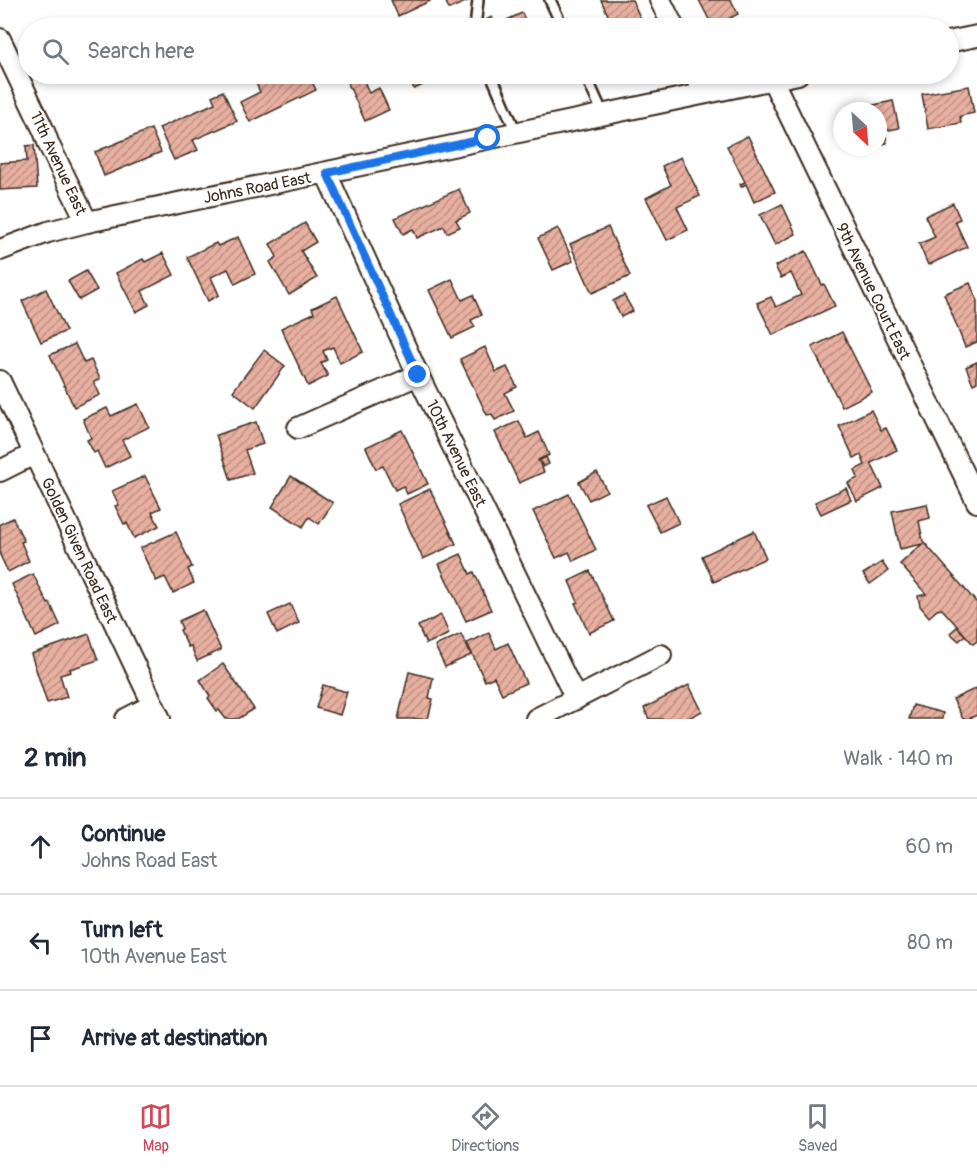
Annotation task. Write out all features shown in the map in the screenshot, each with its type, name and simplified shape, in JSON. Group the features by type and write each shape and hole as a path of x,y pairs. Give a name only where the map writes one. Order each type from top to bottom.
{"street":[{"path":"660,0 669,18"},
{"path":"959,40 977,36"},
{"name":"11th Avenue East","path":"0,39 18,77"},
{"name":"11th Avenue East","path":"22,84 87,222"},
{"path":"700,84 705,93"},
{"name":"Johns Road East","path":"0,250 48,232 87,222 748,84"},
{"name":"9th Avenue Court East","path":"774,84 977,502"},
{"name":"10th Avenue East","path":"327,173 418,375 576,699"},
{"path":"298,428 418,375"},
{"name":"Golden Given Road East","path":"0,381 156,712"},
{"path":"0,471 34,454"},
{"path":"536,719 661,655"},
{"path":"126,719 156,712"}],"lane":[{"path":"476,18 478,0"},
{"path":"550,0 558,18"},
{"path":"495,84 516,132"},
{"path":"590,84 603,114"}],"building":[{"path":"391,0 429,0 430,1 398,16"},
{"path":"445,0 470,0 449,9"},
{"path":"601,0 632,0 640,18 609,18"},
{"path":"699,0 731,0 738,14 730,18 708,18"},
{"path":"522,13 524,18 511,18"},
{"path":"256,84 313,84 316,90 250,122 240,102 260,92"},
{"path":"348,84 365,84 369,93 379,88 389,110 365,121"},
{"path":"412,84 425,84 414,89"},
{"path":"969,86 974,113 960,116 961,123 928,129 922,94"},
{"path":"223,91 237,121 193,140 198,150 174,160 159,128 215,103 212,96"},
{"path":"893,101 899,128 887,131 887,102"},
{"path":"151,129 161,152 104,176 95,152"},
{"path":"748,136 775,192 754,202 746,184 741,187 740,184 745,182 727,146"},
{"path":"34,145 37,188 0,190 0,163 27,161 26,146"},
{"path":"681,157 700,196 677,207 688,230 667,240 646,198 671,185 662,166"},
{"path":"459,189 470,213 456,220 460,227 447,233 444,226 417,238 413,229 403,234 395,218"},
{"path":"953,203 960,219 955,221 967,247 928,265 919,244 935,237 925,216"},
{"path":"782,204 796,234 775,245 760,215"},
{"path":"305,223 316,242 301,251 317,278 289,295 270,262 277,257 270,244"},
{"path":"608,227 630,276 592,293 570,244"},
{"path":"558,228 573,261 553,270 538,238"},
{"path":"238,237 255,274 235,284 228,269 211,277 219,295 208,301 187,257 216,243 218,246"},
{"path":"806,251 835,306 773,335 757,303 771,297 776,307 801,295 791,273 781,278 775,266"},
{"path":"163,253 174,275 142,291 149,305 136,312 116,273 143,259 145,262"},
{"path":"86,271 97,290 79,300 68,281"},
{"path":"452,279 462,300 473,295 482,315 471,320 475,327 452,338 429,290"},
{"path":"970,283 977,300 977,342 965,347 944,294"},
{"path":"46,289 66,331 41,342 22,301"},
{"path":"624,295 633,311 621,317 613,301"},
{"path":"337,296 363,352 340,363 333,347 323,351 327,360 321,363 328,376 308,386 281,328 314,313 312,308"},
{"path":"842,332 872,392 842,407 812,347"},
{"path":"75,344 84,363 91,360 100,379 94,382 100,395 74,407 50,355"},
{"path":"485,347 496,372 507,367 517,387 505,393 514,411 495,420 492,414 487,415 460,359"},
{"path":"264,350 285,366 255,408 233,391"},
{"path":"977,362 977,382 973,384 966,367"},
{"path":"138,404 149,427 122,440 130,456 105,468 97,451 94,453 87,440 91,438 83,419 107,408 111,416"},
{"path":"871,410 881,430 886,428 897,450 871,463 883,488 857,501 848,483 858,478 855,470 865,465 861,455 854,458 839,426"},
{"path":"519,421 527,438 539,432 549,455 538,460 544,472 519,483 495,432"},
{"path":"256,422 263,444 245,450 253,473 231,480 216,435"},
{"path":"402,430 428,484 407,494 403,486 395,490 383,466 376,469 366,447"},
{"path":"546,457 549,464 543,467 540,460"},
{"path":"597,472 607,491 589,500 579,482"},
{"path":"145,476 161,508 152,512 159,526 134,538 115,506 119,505 112,491"},
{"path":"291,476 333,503 319,524 309,517 303,527 272,507"},
{"path":"846,488 851,500 821,514 815,502"},
{"path":"430,489 456,544 423,559 398,504"},
{"path":"569,494 596,550 573,561 569,552 556,558 533,511"},
{"path":"666,496 679,523 660,532 646,505"},
{"path":"927,504 930,518 919,521 923,541 977,603 977,641 973,644 942,609 929,617 920,606 918,596 926,594 900,564 922,544 900,549 892,511"},
{"path":"13,518 24,541 21,542 29,561 8,572 0,555 0,524"},
{"path":"754,531 766,558 714,582 702,556"},
{"path":"176,532 192,567 188,569 194,583 173,593 165,577 156,581 140,548"},
{"path":"461,554 470,574 474,572 491,610 466,621 439,564"},
{"path":"882,562 888,571 870,584 863,574"},
{"path":"590,571 614,621 589,633 575,603 578,602 569,581"},
{"path":"33,574 60,625 36,637 12,584"},
{"path":"290,604 299,623 277,634 268,614"},
{"path":"203,610 221,650 197,661 191,646 188,647 180,630 182,629 179,621"},
{"path":"441,615 449,634 426,644 418,626"},
{"path":"957,627 965,635 959,641 950,633"},
{"path":"489,633 496,649 508,643 526,683 502,694 494,677 485,681 467,643"},
{"path":"89,634 98,660 70,669 71,672 60,675 67,697 47,703 31,654"},
{"path":"461,634 471,655 445,667 435,646"},
{"path":"223,664 254,709 238,719 226,719 219,710 217,711 200,680"},
{"path":"409,672 433,678 429,698 433,699 428,719 398,719"},
{"path":"323,685 347,692 340,715 316,708"},
{"path":"689,685 702,711 687,719 649,719 644,708"},
{"path":"977,688 977,715 963,719 953,699"},
{"path":"913,705 943,713 942,719 909,719"}],"route":[{"path":"418,375 327,173 488,138"}]}
